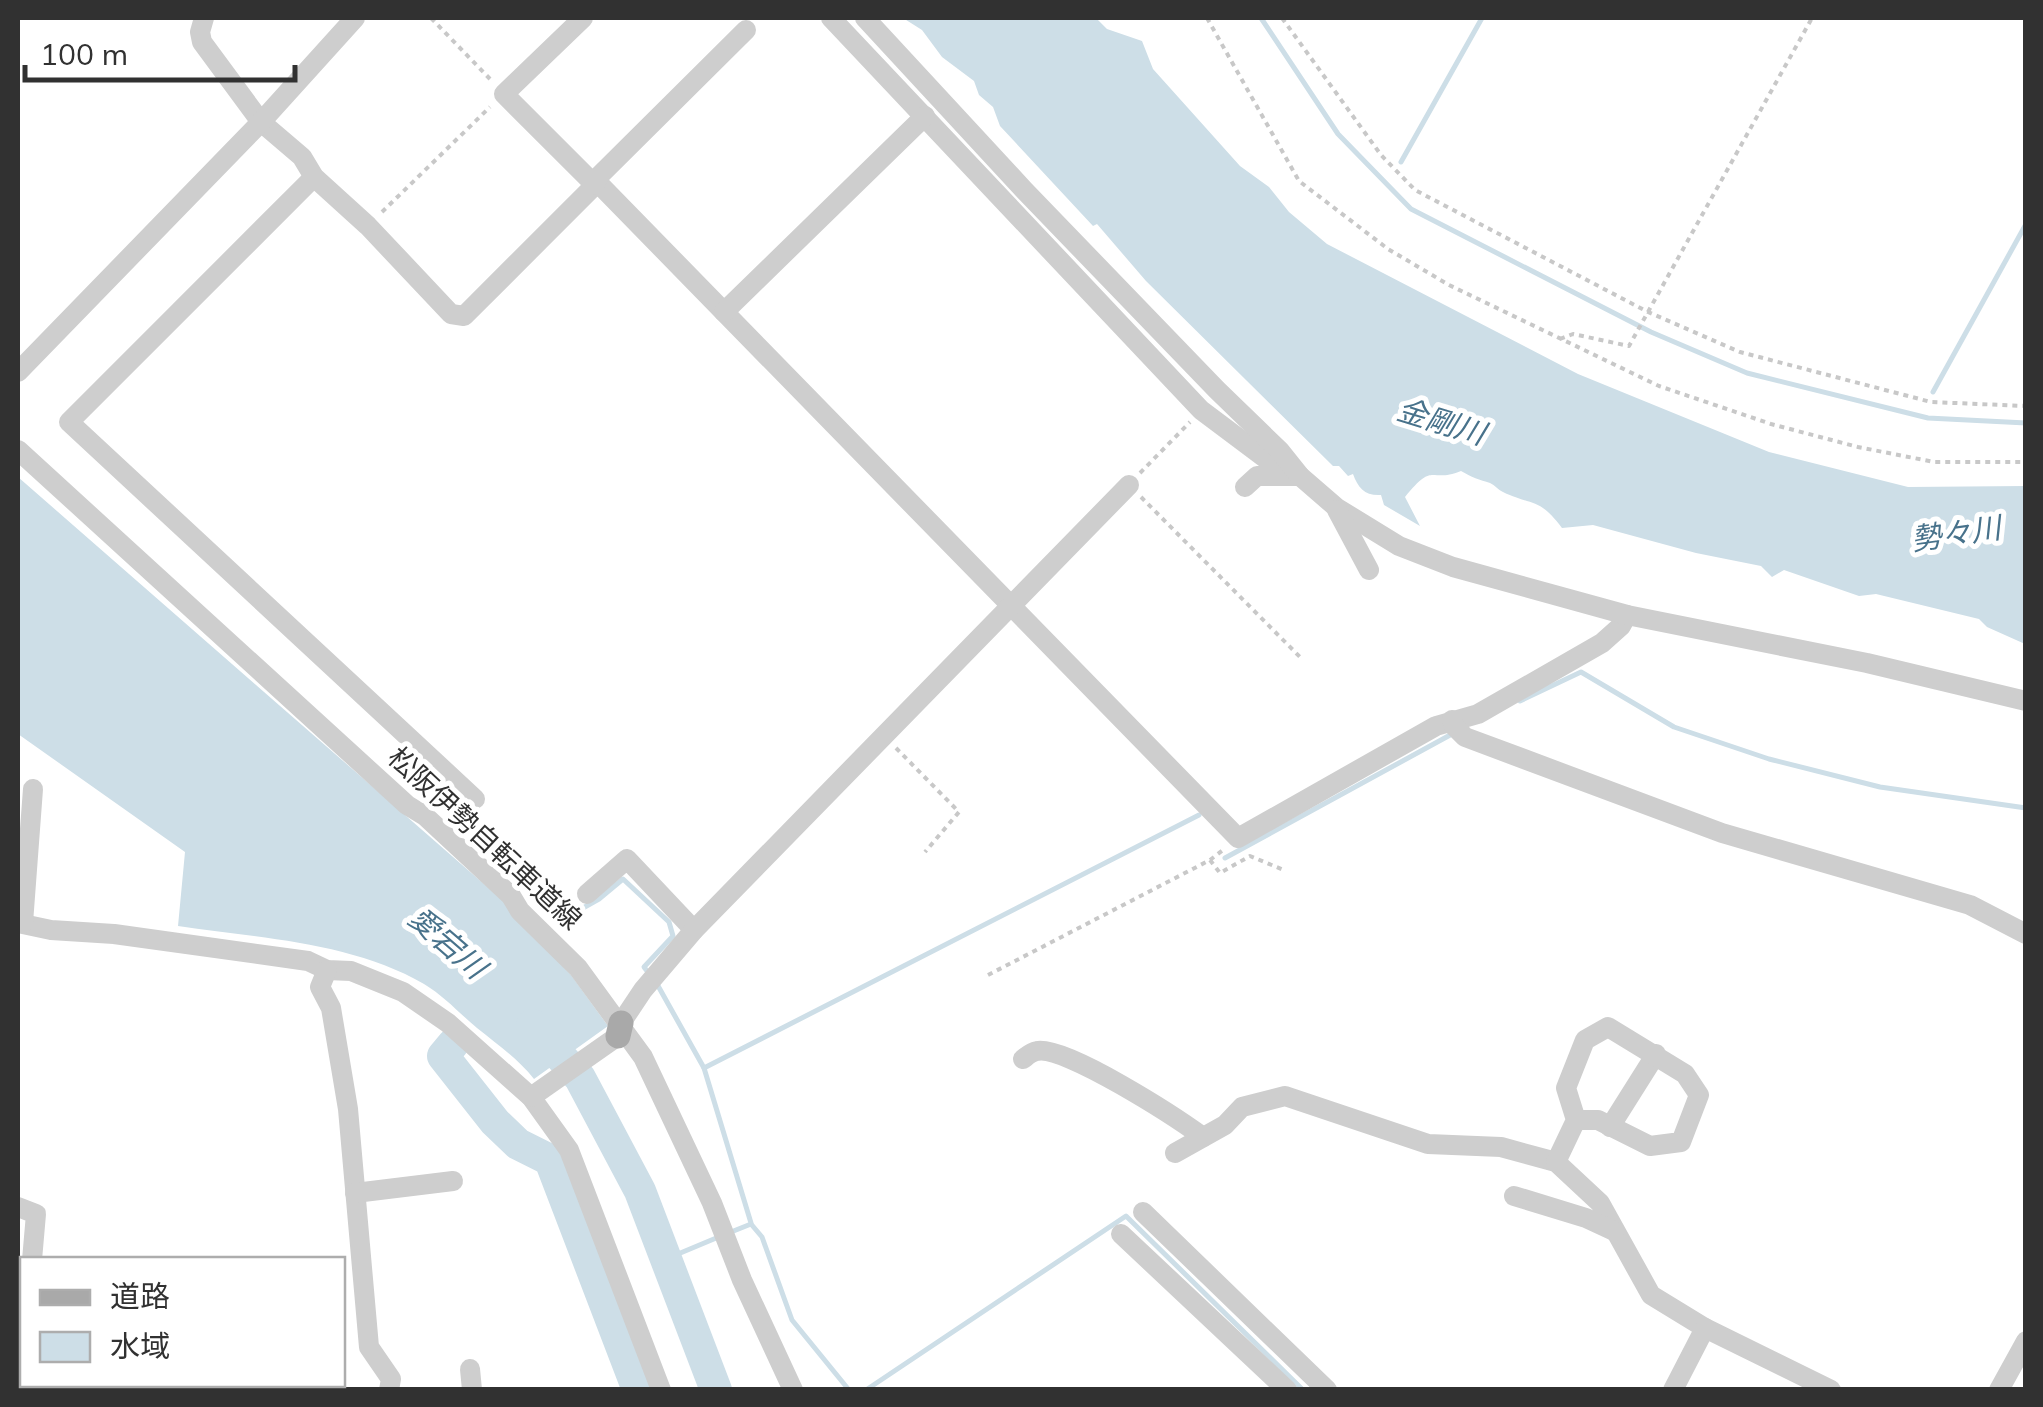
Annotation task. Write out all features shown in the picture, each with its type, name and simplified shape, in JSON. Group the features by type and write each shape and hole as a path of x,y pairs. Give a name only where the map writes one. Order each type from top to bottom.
{"street":[{"path":"204,18 202,42 260,122 302,157 314,177 368,226 452,314 464,316 746,30"},
{"path":"18,372 260,122 354,18"},
{"path":"583,18 504,94 602,187 1238,838 1457,727 1602,643 1627,614"},
{"path":"831,18 1201,410 1278,468 1300,476"},
{"path":"865,18 1024,190 1300,476 1336,508 1399,546 1453,567 1627,614 1867,663 2026,701"},
{"path":"724,312 924,116"},
{"path":"314,177 69,422 475,799"},
{"name":"松阪伊勢自転車道線","path":"18,450 511,896 520,911 578,968 643,1057 792,1390"},
{"path":"1244,487 1258,476 1300,476"},
{"path":"530,1097 620,1030 643,990 694,930 1128,485"},
{"path":"1336,508 1369,570"},
{"path":"1457,727 1722,833 1970,905 2026,934"},
{"path":"33,790 20,923 308,961 327,970 351,971 425,1006 530,1097 568,1150 661,1390"},
{"path":"587,894 627,859 694,930"},
{"path":"327,970 320,987 334,1025 348,1109 369,1346 391,1379 389,1390"},
{"path":"1556,1162 1576,1120 1566,1088 1585,1040 1608,1027 1686,1074 1699,1095 1681,1142 1650,1146 1598,1120 1576,1120"},
{"path":"1023,1059 1036,1051 1054,1053 1146,1097 1203,1137"},
{"path":"1610,1127 1656,1054"},
{"path":"1174,1153 1225,1124 1242,1106 1284,1096 1428,1144 1502,1146 1556,1162 1600,1202 1651,1295 1705,1328 1831,1390"},
{"path":"355,1193 452,1181"},
{"path":"1514,1196 1614,1230"},
{"path":"18,1207 36,1214 32,1257"},
{"path":"1143,1212 1326,1390"},
{"path":"1121,1234 1287,1390"},
{"path":"1673,1390 1705,1328"},
{"path":"1999,1390 2026,1341"}],"path":[{"path":"368,226 504,94 431,18"},
{"path":"1207,18 1299,181 1404,258 1450,285 1659,386 1771,424 1934,462 2026,462"},
{"path":"1282,18 1382,156 1414,190 1648,312 1740,352 1931,402 2026,406"},
{"path":"1560,339 1573,334 1629,346 1812,18"},
{"path":"1201,410 1128,485 1300,657"},
{"path":"887,731 890,743 959,812 924,852"},
{"path":"988,976 1210,860 1238,838"},
{"path":"1210,860 1220,873 1250,856 1286,871"}],"water":[{"path":"903,18 1096,18 1107,29 1142,41 1153,69 1240,166 1269,187 1289,212 1327,244 1578,374 1769,452 1908,487 2025,486 2025,644 1987,627 1979,619 1876,594 1859,596 1784,570 1772,577 1761,566 1593,525 1562,528 1541,507 1461,471 1427,476 1405,497 1420,526 1384,505 1381,495 1363,490 1353,474 1348,476 1339,466 1333,466 1146,281 1097,224 1093,226 1000,126 993,107 979,95 974,81 942,57 922,30"},
{"path":"18,477 500,898 571,975 608,1026 534,1079 438,994 396,970 336,950 178,926 185,852 18,734"}],"waterway":[{"path":"1261,18 1338,134 1411,209 1651,332 1747,373 1928,418 2026,423"},
{"path":"1401,162 1482,18"},
{"path":"1933,392 2026,224"},
{"path":"1520,701 1581,672 1674,727 1769,759 1880,787 2026,808"},
{"path":"1225,858 1452,734"},
{"path":"657,984 704,1068 1199,815"},
{"path":"537,883 544,897 567,917 599,899 623,879 669,922 673,936 644,967 650,975"},
{"name":"愛宕川","path":"532,1025 580,1078 640,1191 716,1390"},
{"path":"453,1044 443,1056 495,1122 518,1144 550,1160 638,1390"},
{"path":"704,1068 751,1223"},
{"path":"866,1390 1126,1216 1303,1390"},
{"path":"731,1232 751,1224 762,1237 792,1320 849,1390"},
{"path":"666,1259 721,1236"}],"water label":[{"name":"金剛川","path":"1441,422"},
{"name":"勢々川","path":"1956,534"}]}
